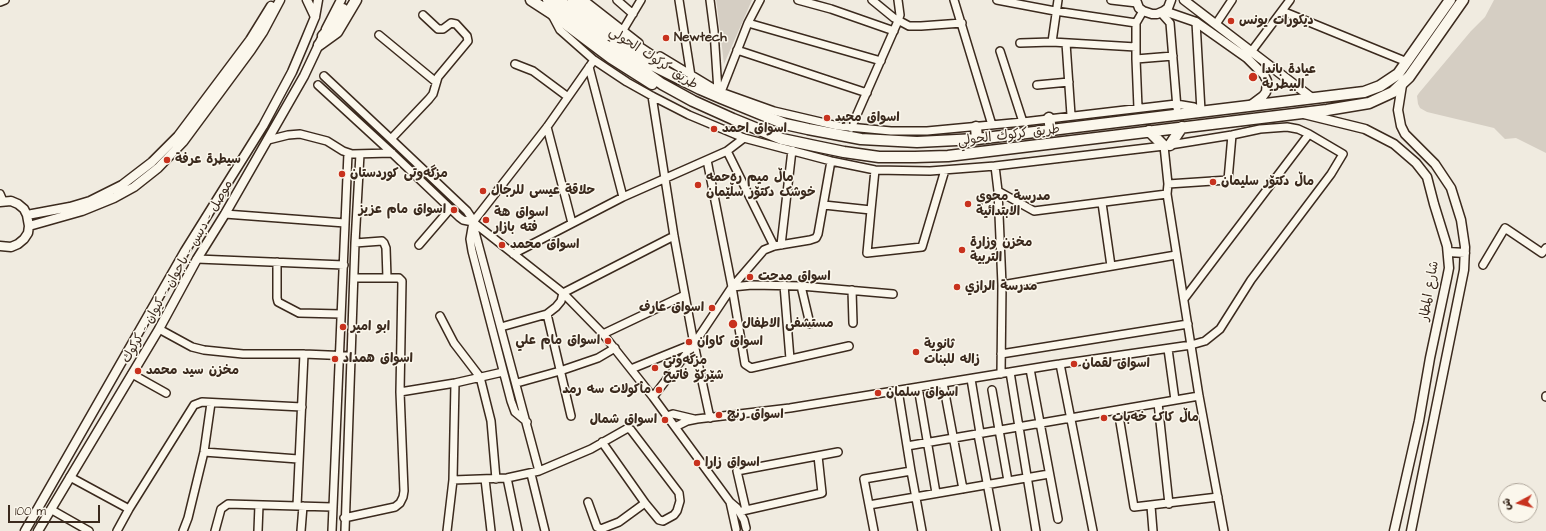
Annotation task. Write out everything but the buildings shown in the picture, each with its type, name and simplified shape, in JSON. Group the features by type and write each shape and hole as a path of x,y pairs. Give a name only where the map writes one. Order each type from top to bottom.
{"highway":[{"path":"321,40 334,24 349,0"},
{"path":"321,40 337,32 356,0"},
{"path":"531,0 551,13 611,58 649,83 678,99 693,101"},
{"name":"طريق كركوك الحولي","path":"548,0 631,57 700,89 785,124 808,124 861,139 932,142 977,139 1051,130 1177,109 1202,111 1354,94 1372,89 1392,79 1407,62 1450,0"},
{"name":"طريق كركوك الحولي","path":"559,0 631,57 662,84 693,101 782,139 859,154 898,157 948,156 1299,113 1368,103 1393,92 1402,85 1417,68 1463,0"},
{"path":"573,0 621,36 686,78 700,89"},
{"path":"1049,118 1051,130"},
{"path":"976,127 977,139"},
{"path":"1149,131 1167,145 1182,127"},
{"path":"859,154 861,139"}],"main road":[{"path":"29,226 92,208 125,193 140,183 162,164 183,142 248,48 274,0"},
{"path":"28,215 70,208 90,201 122,185 152,162 178,136 248,48 263,32 280,0"},
{"path":"307,0 315,17"},
{"path":"25,531 185,251 263,126 292,72 315,17 318,0"},
{"name":"موصل - دبس - باجوان - كيوان - كركوك","path":"38,531 52,510 70,477 159,329 197,259 226,214 304,76 341,0"},
{"path":"1163,12 1168,8 1171,0"},
{"path":"1184,0 1216,24 1249,55 1264,75 1267,81 1267,89 1264,96 1251,105"},
{"path":"1136,2 1143,11 1152,14 1163,12 1196,22 1249,55 1312,98"},
{"path":"1402,85 1398,110 1401,126 1408,137 1435,164 1451,188 1463,228 1465,252 1464,270 1434,424 1426,452 1411,531"},
{"name":"شارع المطار","path":"1299,113 1365,129 1394,144 1416,163 1427,177 1447,246 1449,268 1394,531"},
{"path":"0,246 11,247 18,244 28,233 29,226 28,215 24,208 18,204 1,199"},
{"path":"1448,252 1465,252"},
{"path":"1412,450 1426,452"}],"street":[{"path":"0,2 5,0"},
{"path":"584,0 647,48 719,92 808,124 905,132 976,127 1138,108 1177,109 1170,23 1163,12"},
{"path":"617,0 633,14"},
{"path":"623,30 641,0"},
{"path":"679,0 691,76"},
{"path":"710,0 719,92"},
{"path":"719,92 748,23 760,0"},
{"path":"798,0 831,9 894,31"},
{"path":"820,0 831,9"},
{"path":"872,0 898,21 914,27 962,23"},
{"path":"851,128 898,21 900,15 898,0"},
{"path":"954,0 992,125"},
{"path":"997,0 1056,11 1136,23"},
{"path":"1052,42 1058,0"},
{"path":"1111,0 1136,2"},
{"path":"1216,24 1232,0"},
{"path":"1249,55 1290,0"},
{"path":"1138,108 1136,23 1143,11"},
{"path":"1282,11 1407,62"},
{"path":"551,13 560,30 594,60 652,96 704,122 744,138 831,161 875,170 945,170 995,166 1167,145 1260,129 1287,127 1298,129 1309,134 1343,154 1337,165 1251,280 1220,329 1205,341 1168,349 1060,364 790,408 696,419 675,427"},
{"path":"391,139 433,94 436,82 440,75 467,42 468,38 456,24 451,24 443,29 438,29 423,14"},
{"path":"1196,22 1202,111"},
{"path":"748,23 881,62"},
{"path":"379,34 436,82"},
{"path":"1020,42 1136,46"},
{"path":"1066,43 1072,115"},
{"path":"737,50 867,93"},
{"path":"1000,51 1023,122"},
{"path":"1136,59 1173,56"},
{"path":"527,422 512,408 472,251 470,239 473,222 547,127 594,60"},
{"path":"515,64 528,67 568,98"},
{"path":"589,67 623,197"},
{"path":"324,76 466,211 473,222 540,471"},
{"path":"1037,85 1069,82"},
{"path":"318,85 450,209 463,220 473,222 563,293 615,348 730,502 743,511 822,493 818,456"},
{"path":"652,96 674,236 694,344 710,418"},
{"path":"351,115 358,108"},
{"path":"547,127 572,223"},
{"path":"1184,299 1309,134"},
{"path":"268,140 288,135 306,135 327,141 348,153 392,153"},
{"path":"1168,184 1228,180 1232,135"},
{"path":"513,254 623,197 727,151 744,138"},
{"path":"1167,145 1167,194 1176,255 1199,396 1224,531"},
{"path":"778,245 792,150"},
{"path":"727,151 778,245"},
{"path":"332,531 348,153"},
{"path":"345,531 344,518 360,154"},
{"path":"707,160 732,287 745,364 750,368 849,346"},
{"path":"653,397 694,344 732,287 764,250 778,245 816,238 820,231 831,161"},
{"path":"995,166 998,191 1002,285 1001,374"},
{"path":"875,170 867,253 922,247 945,170"},
{"path":"998,191 1034,211 1167,194"},
{"path":"1102,203 1111,266"},
{"path":"824,205 871,210"},
{"path":"419,245 450,209"},
{"path":"226,214 345,223"},
{"path":"1483,265 1505,228 1542,253 1546,248"},
{"path":"501,327 547,314 556,307 563,293 674,236"},
{"path":"355,243 382,241 386,245 387,278"},
{"path":"1002,285 1176,255"},
{"path":"197,259 344,265"},
{"path":"277,262 276,298 278,302 299,313 341,314"},
{"path":"344,518 395,507 400,503 403,497 400,392 402,281 399,278 354,278"},
{"path":"732,287 752,285 784,285 893,294"},
{"path":"784,285 790,359"},
{"path":"802,286 810,324"},
{"path":"852,290 853,323"},
{"path":"603,334 685,294"},
{"path":"547,314 571,416"},
{"path":"440,316 454,343 480,377 490,421 496,479"},
{"path":"1001,354 1188,324"},
{"path":"159,329 192,347 204,350 244,354 351,356"},
{"path":"496,346 506,343"},
{"path":"631,369 694,344"},
{"path":"516,383 560,371 602,356 615,348"},
{"path":"1168,349 1175,400"},
{"path":"301,531 298,459 304,354"},
{"path":"1060,364 1093,531"},
{"path":"1030,369 1058,519"},
{"path":"400,392 455,383 504,372"},
{"path":"1010,372 1036,531"},
{"path":"132,374 166,392"},
{"path":"971,379 987,484 996,531"},
{"path":"447,531 453,480 455,383"},
{"path":"943,383 963,489"},
{"path":"918,387 936,493"},
{"path":"898,390 922,531"},
{"path":"992,390 1008,481"},
{"path":"907,446 1199,396"},
{"path":"117,531 192,407 199,402 302,407"},
{"path":"183,531 191,508 204,452 211,403"},
{"path":"1158,403 1169,504"},
{"path":"1118,410 1134,507 1218,497"},
{"path":"667,416 673,414 696,419"},
{"path":"453,480 496,479 531,474 558,464 624,429 629,429 680,495 677,511 672,517 663,521 658,520 602,442"},
{"path":"204,452 298,459"},
{"path":"748,529 744,520 737,471 838,452"},
{"path":"874,531 864,479 911,471"},
{"path":"531,474 545,531"},
{"path":"869,505 1049,474"},
{"path":"70,477 129,509"},
{"path":"507,478 518,531"},
{"path":"485,479 491,531"},
{"path":"588,502 597,527 602,529 619,522 645,503"},
{"path":"730,502 735,530 741,527 748,529"},
{"path":"215,531 221,509 224,506 232,504 332,507"},
{"path":"258,531 259,505"},
{"path":"1151,506 1153,531"},
{"path":"52,510 90,531"}],"shaded area":[{"path":"716,0 752,0 724,64 717,6"},
{"path":"1494,0 1546,0 1546,153 1516,138 1505,139 1494,128 1427,112 1420,108 1418,104 1417,96 1419,93 1471,31 1485,17"}],"place":[{"name":"ديكورات يونس","path":"1231,21"},
{"name":"Newtech","path":"666,38"},
{"name":"عيادة باندا البيطرية","path":"1253,77"},
{"name":"اسواق مجيد","path":"827,118"},
{"name":"اسواق احمد","path":"714,129"},
{"name":"سيطرة عرفة","path":"167,160"},
{"name":"مزگەوتی کوردستان","path":"342,174"},
{"name":"ماڵ دکتۆر سلیمان","path":"1213,182"},
{"name":"ماڵ میم رەحمە خوشک دکتۆر سڵێمان","path":"698,185"},
{"name":"حلاقة عيسى للرجال","path":"483,191"},
{"name":"مدرسة محوي الابتدائية","path":"968,204"},
{"name":"اسواق مام عزيز","path":"454,210"},
{"name":"اسواق هة فته بازار","path":"486,220"},
{"name":"اسواق محمد","path":"502,245"},
{"name":"مخزن وزارة التربية","path":"962,250"},
{"name":"اسواق مدحت","path":"750,277"},
{"name":"مدرسة الرازي","path":"957,287"},
{"name":"اسواق عارف","path":"712,308"},
{"name":"مستشفى الاطفال","path":"733,324"},
{"name":"ابو امير","path":"343,327"},
{"name":"اسواق مام علي","path":"608,341"},
{"name":"اسواق كاوان","path":"689,342"},
{"name":"ثانوية زاله للبنات","path":"916,352"},
{"name":"اسواق همداد","path":"335,359"},
{"name":"اسواق لقمان","path":"1074,364"},
{"name":"مزگەوتی شێرکۆ فاتیح","path":"655,368"},
{"name":"مخزن سيد محمد","path":"138,371"},
{"name":"مأكولات سه رمد","path":"659,390"},
{"name":"اسواق سلمان","path":"878,393"},
{"name":"اسواق رنج","path":"719,415"},
{"name":"ماڵ کاک خەبات","path":"1104,418"},
{"name":"اسواق شمال","path":"665,420"},
{"name":"اسواق زارا","path":"697,463"}]}
